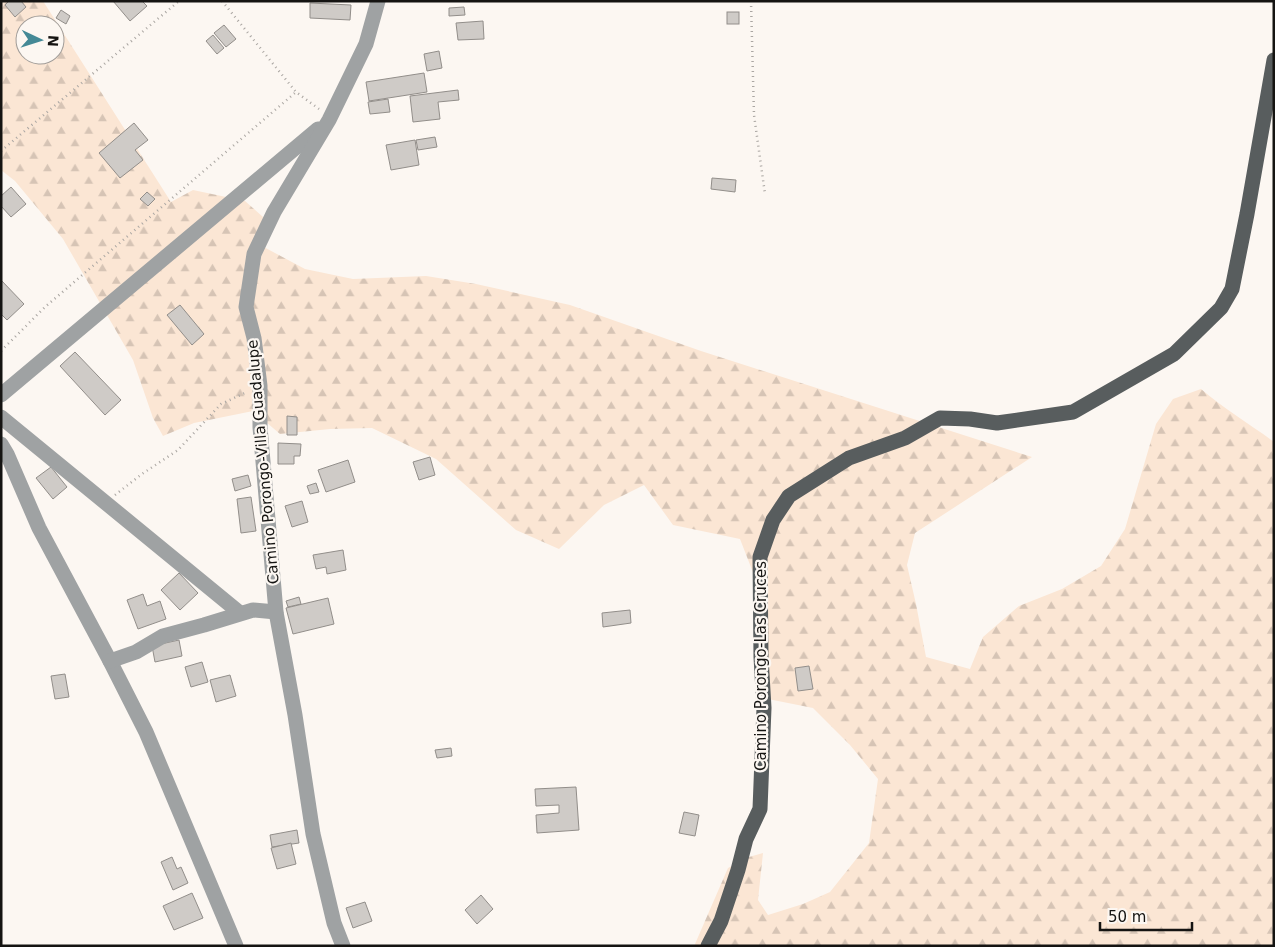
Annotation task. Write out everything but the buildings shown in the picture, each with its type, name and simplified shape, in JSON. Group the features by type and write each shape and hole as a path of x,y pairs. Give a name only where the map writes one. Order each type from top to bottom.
{"main road":[{"name":"Camino Porongo-Las Cruces","path":"708,946 721,921 746,839 760,809 764,708 761,657 760,557 773,520 789,496 849,458 905,438 940,418 970,419 997,423 1073,412 1174,354 1221,308 1232,289 1274,60"}],"street":[{"name":"Camino Porongo-Villa Guadalupe","path":"343,946 334,923 313,834 295,715 276,612 260,427 260,386 254,338 246,307 254,254 290,182 329,120 366,44 378,1"},
{"path":"1,395 329,120"},
{"path":"1,417 240,613"},
{"path":"1,444 38,528 110,660 146,732 236,946"},
{"path":"110,660 136,652 163,636 240,613 253,610 276,612"}],"path":[{"path":"1,151 179,1"},
{"path":"222,1 296,92 319,108 329,120"},
{"path":"751,1 754,115 765,194"},
{"path":"1,350 44,307 296,92"},
{"path":"105,504 142,474 178,450 221,404 260,386"}],"green space":[{"path":"1,1 43,1 52,15 15,15 15,65 65,65 65,36 171,202 193,190 245,201 263,217 260,245 305,269 353,279 426,276 476,284 570,305 701,351 1032,457 915,533 907,565 926,657 970,669 983,637 1019,606 1062,589 1101,566 1125,529 1156,424 1173,399 1201,389 1274,442 1274,946 696,946 695,944 728,868 749,857 763,853 758,900 768,915 803,904 830,892 869,843 878,779 850,745 813,708 768,699 768,611 740,539 673,525 644,485 604,505 559,549 516,530 436,459 372,428 330,429 280,434 253,411 194,423 163,436 153,418 133,360 63,239 15,181 1,170"}]}
